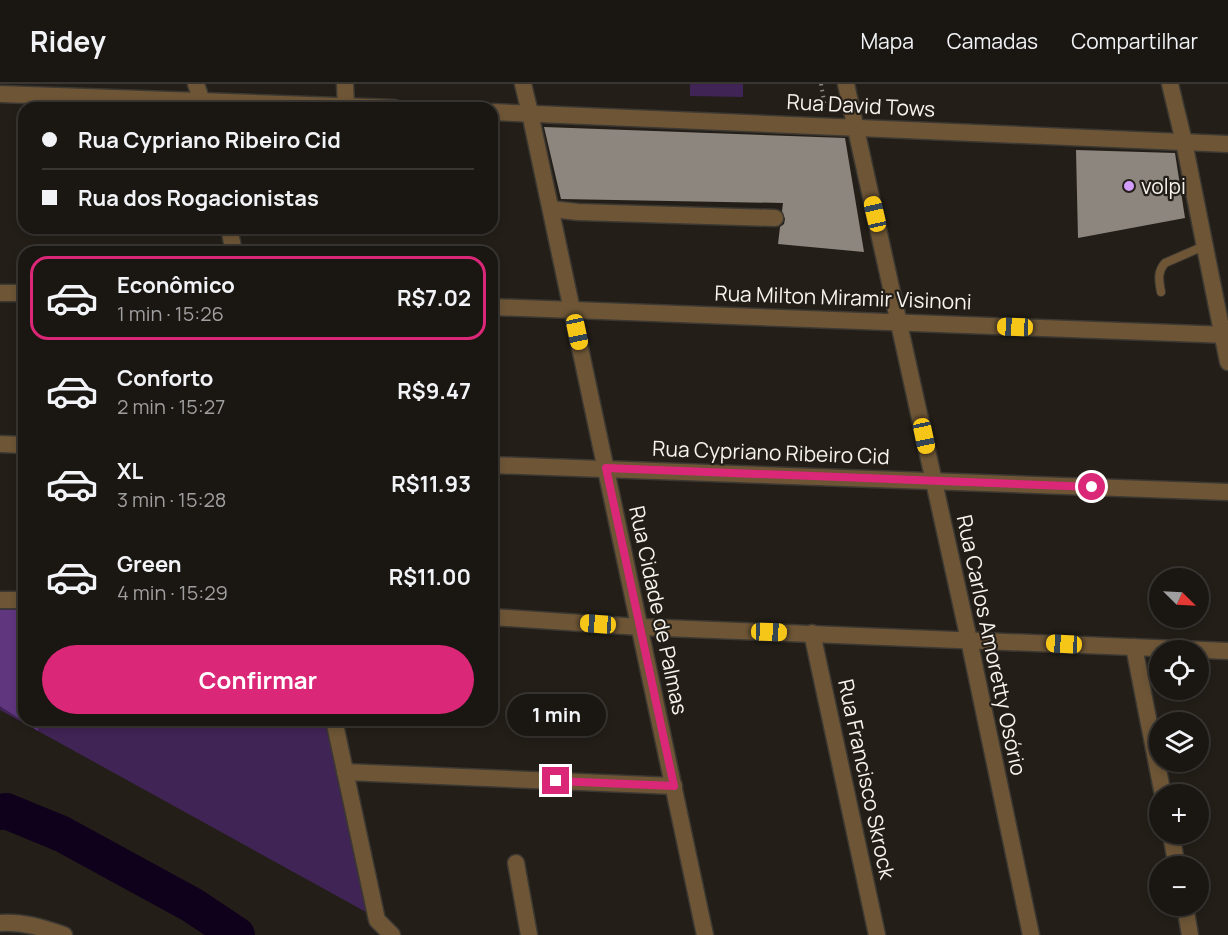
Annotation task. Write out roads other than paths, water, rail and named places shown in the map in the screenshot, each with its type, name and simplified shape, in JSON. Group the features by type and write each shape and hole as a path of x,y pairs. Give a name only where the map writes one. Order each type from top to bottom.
{"street":[{"path":"196,84 202,102"},
{"path":"345,84 346,102"},
{"name":"Rua Cidade de Palmas","path":"522,84 551,209 705,935"},
{"name":"Rua Carlos Amoretty Osório","path":"846,84 900,322 1031,935"},
{"path":"1170,84 1225,335 1228,362"},
{"path":"0,94 148,102"},
{"name":"Rua David Tows","path":"498,112 1228,144"},
{"path":"551,209 578,212 775,218"},
{"path":"0,292 18,293"},
{"name":"Rua Milton Miramir Visinoni","path":"498,307 1225,335"},
{"path":"0,444 18,445"},
{"name":"Rua Cypriano Ribeiro Cid","path":"498,465 1228,492"},
{"path":"0,600 18,600"},
{"path":"498,618 640,627 1228,651"},
{"name":"Rua Francisco Skrock","path":"812,633 877,935"},
{"path":"1134,647 1161,784"},
{"path":"335,726 377,920 392,935"},
{"path":"345,772 674,786"},
{"path":"516,863 529,935"},
{"path":"1187,916 1190,935"},
{"path":"0,922 39,926 64,935"}],"lane":[{"path":"1161,292 1160,268 1165,263 1204,246"}],"waterway":[{"path":"0,812 6,811 62,834 192,905 237,935"}],"place":[{"name":"volpi","path":"1129,186"}]}
